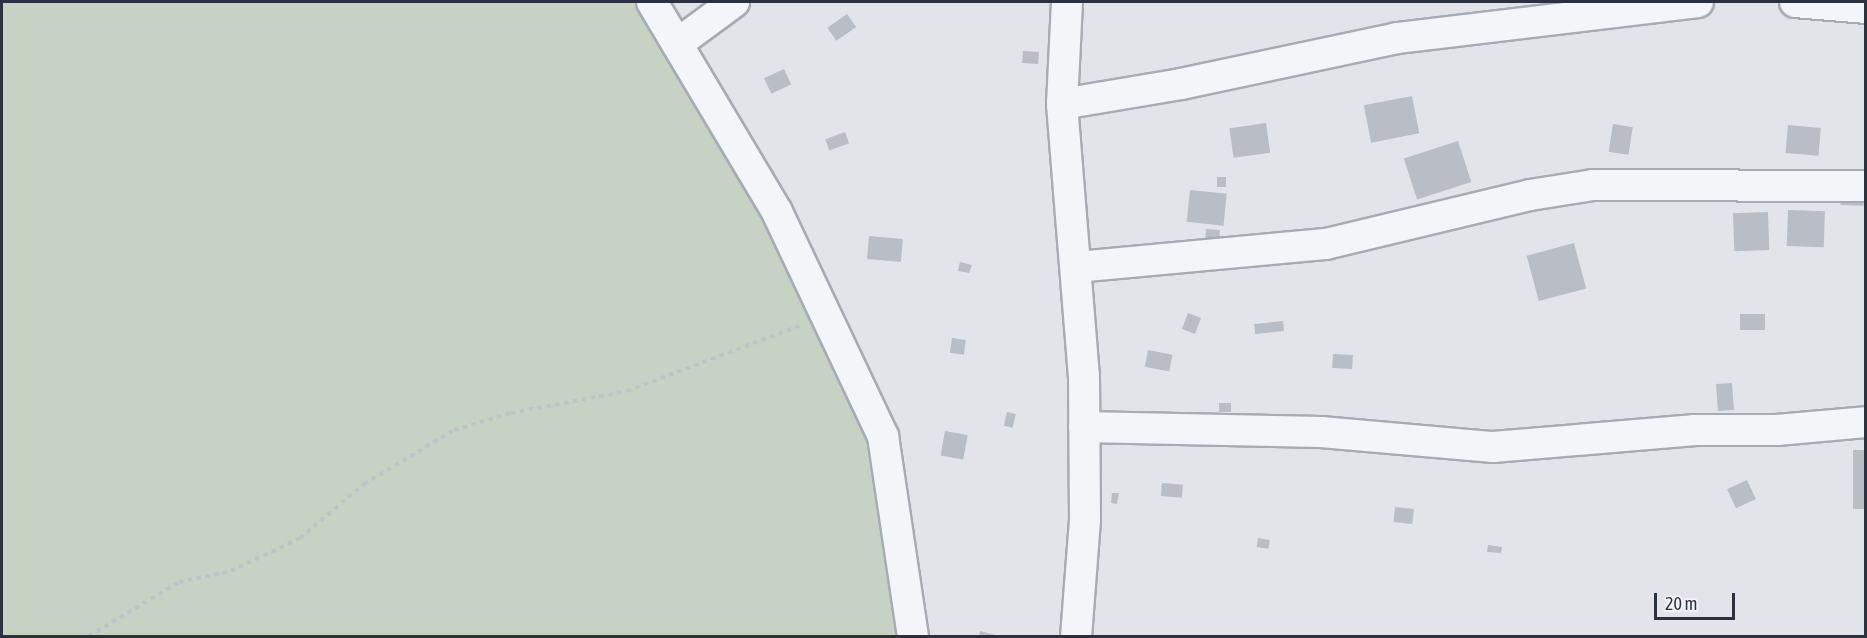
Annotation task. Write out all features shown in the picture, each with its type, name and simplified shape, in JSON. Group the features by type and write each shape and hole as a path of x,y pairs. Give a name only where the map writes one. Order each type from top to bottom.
{"street":[{"path":"652,2 777,212 883,436 913,636"},
{"path":"677,44 734,2"},
{"path":"1066,2 1062,104 1077,267 1084,427 1085,520 1077,636"},
{"path":"1062,104 1181,84 1397,38 1698,2"},
{"path":"1795,2 1866,8"},
{"path":"1077,267 1326,244 1530,195 1593,185 1866,186"},
{"path":"1084,427 1321,432 1493,447 1684,430 1777,430 1866,422"}],"path":[{"path":"89,636 179,582 231,571 300,538 364,484 454,430 521,411 627,391 826,315"}],"green space":[{"path":"2,2 644,2 863,409 909,636 2,636"}],"building":[{"path":"847,14 856,27 837,41 827,28"},
{"path":"1023,51 1039,52 1038,64 1022,63"},
{"path":"784,69 791,84 771,94 764,78"},
{"path":"1412,96 1419,133 1371,143 1364,105"},
{"path":"1266,123 1270,153 1234,158 1229,128"},
{"path":"1613,124 1633,127 1628,155 1609,152"},
{"path":"1788,125 1821,128 1818,156 1786,153"},
{"path":"845,132 849,143 829,150 825,139"},
{"path":"1458,141 1471,182 1417,200 1404,159"},
{"path":"1217,177 1226,177 1226,187 1217,187"},
{"path":"1190,190 1227,194 1223,226 1187,222"},
{"path":"1841,192 1864,193 1864,206 1841,205"},
{"path":"1788,210 1825,211 1824,247 1787,246"},
{"path":"1768,212 1769,250 1734,251 1733,213"},
{"path":"1206,229 1220,230 1219,241 1205,240"},
{"path":"869,236 903,239 901,262 867,259"},
{"path":"1574,243 1586,288 1539,301 1527,256"},
{"path":"960,262 972,265 969,273 958,271"},
{"path":"1188,313 1201,318 1195,334 1182,329"},
{"path":"1740,314 1765,314 1765,330 1740,330"},
{"path":"1283,321 1284,331 1255,334 1254,324"},
{"path":"952,338 966,340 964,355 950,353"},
{"path":"1148,350 1173,355 1169,371 1145,367"},
{"path":"1333,354 1353,355 1352,369 1332,368"},
{"path":"1732,383 1734,410 1718,411 1716,384"},
{"path":"1219,403 1231,403 1231,412 1219,412"},
{"path":"1007,412 1016,414 1013,428 1004,426"},
{"path":"945,431 968,435 963,460 941,456"},
{"path":"1853,450 1866,450 1866,509 1853,509"},
{"path":"1747,480 1756,499 1736,508 1727,489"},
{"path":"1162,483 1183,485 1182,498 1161,496"},
{"path":"1112,493 1119,493 1117,504 1111,503"},
{"path":"1395,507 1414,509 1412,524 1393,522"},
{"path":"1258,538 1270,540 1268,549 1257,547"},
{"path":"1488,545 1502,547 1501,553 1487,552"},
{"path":"980,631 999,636 979,636"}]}
